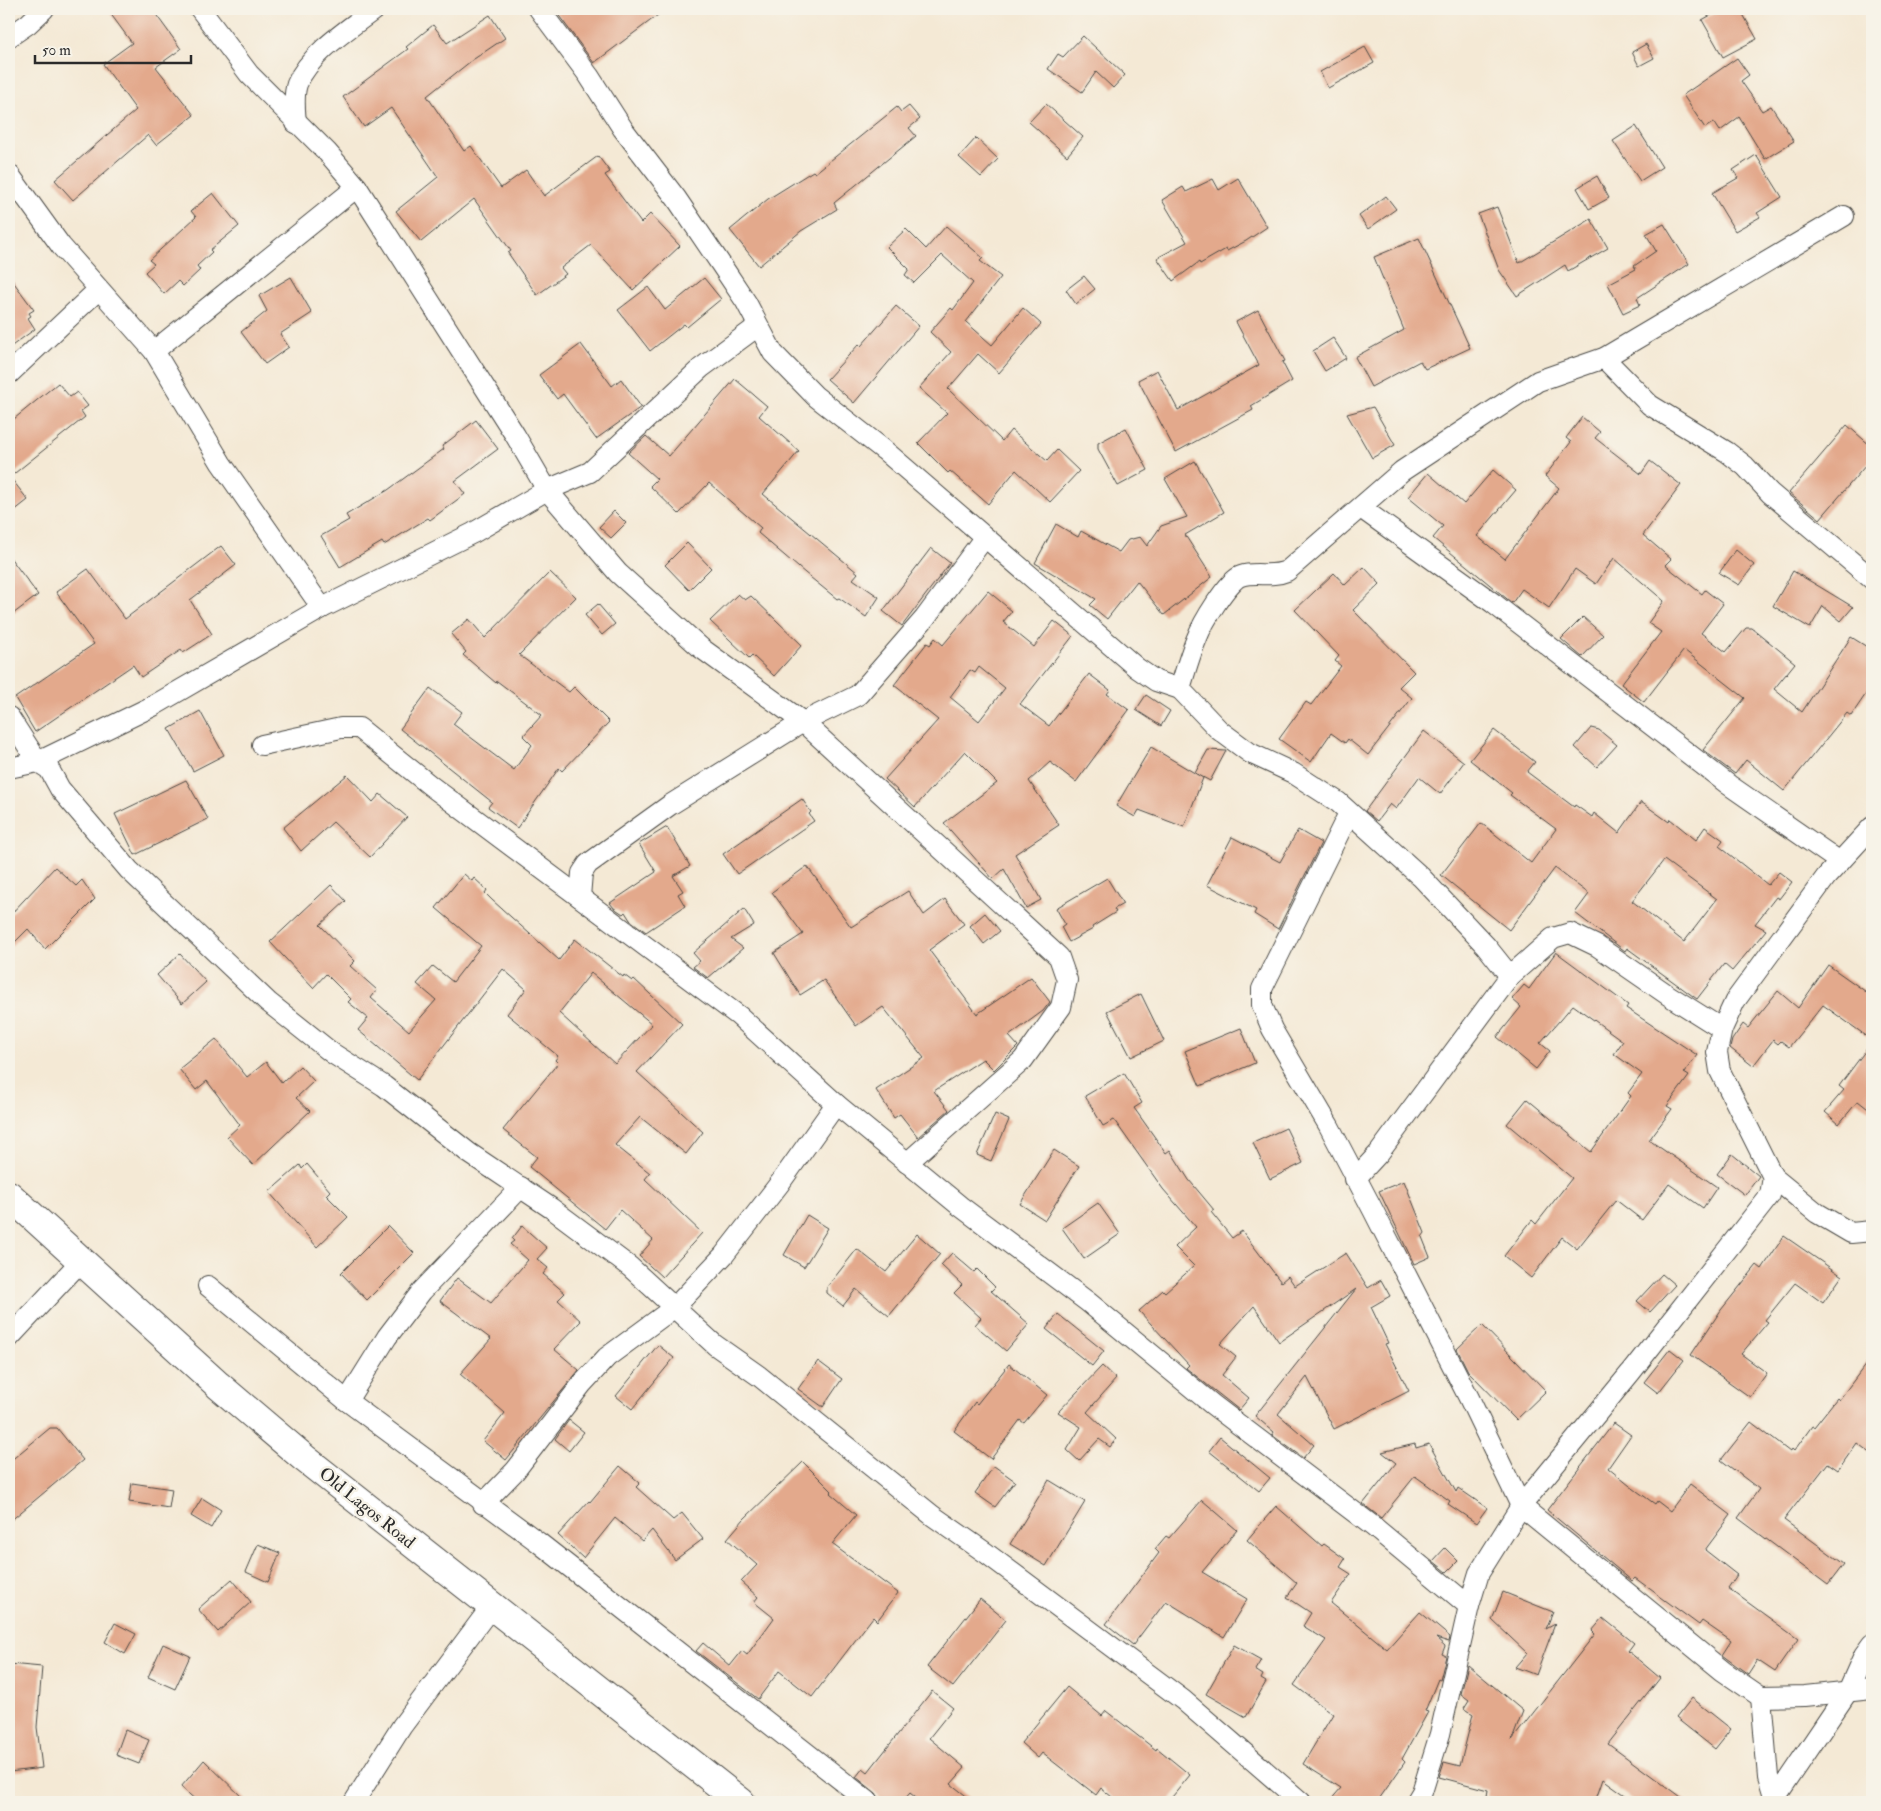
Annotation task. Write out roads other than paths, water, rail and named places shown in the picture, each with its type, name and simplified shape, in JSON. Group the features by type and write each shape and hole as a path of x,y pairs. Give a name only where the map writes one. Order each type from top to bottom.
{"main road":[{"name":"Old Lagos Road","path":"9,1196 218,1384 304,1458 741,1802"}],"street":[{"path":"9,37 28,24 44,9"},
{"path":"200,9 250,74 296,123 327,152 357,187 516,435 547,490 618,573 701,648 803,722 938,848 1060,957 1067,980 1061,1007 1023,1060 907,1163"},
{"path":"296,123 294,98 297,84 309,66 332,41 375,9"},
{"path":"539,9 589,76 623,129 676,198 746,302 773,353 815,396 884,450 1137,668 1156,681 1180,689 1219,730 1250,753 1294,773 1338,802 1421,877 1486,946 1510,976"},
{"path":"9,174 61,246 154,351 221,463 322,608"},
{"path":"154,351 357,187"},
{"path":"1180,689 1198,635 1229,585 1239,576 1251,574 1275,576 1287,571 1402,471 1538,381 1604,358 1844,216"},
{"path":"9,374 98,290"},
{"path":"9,768 38,762 153,706 322,608 472,533 547,490 590,472 651,412 701,368 758,326"},
{"path":"1604,358 1650,405 1727,452 1745,466 1770,493 1872,579"},
{"path":"1361,508 1493,604 1729,785 1840,862"},
{"path":"580,896 582,873 588,864 670,805 803,722 858,696 925,618 984,538"},
{"path":"9,716 38,762 49,770 70,803 129,870 268,1002 332,1053 384,1086 469,1153 521,1187 630,1267 715,1345 759,1376 933,1516 986,1553 1183,1700 1301,1802"},
{"path":"262,745 341,728 359,728 431,786 739,1016 836,1104 960,1206 1088,1302 1226,1415 1374,1527 1469,1606"},
{"path":"1349,813 1326,863 1288,934 1262,989 1262,1005 1272,1030 1329,1126 1469,1398 1521,1506 1723,1671 1761,1697 1804,1696 1872,1689"},
{"path":"1872,827 1826,876 1735,1001 1722,1029 1717,1052 1720,1072 1773,1178 1818,1213 1850,1233 1872,1231"},
{"path":"1356,1179 1379,1152 1510,976 1552,938 1570,933 1597,946 1668,995 1722,1029"},
{"path":"484,1504 515,1471 582,1384 606,1357 675,1307 724,1255 780,1183 836,1104"},
{"path":"1416,1802 1422,1792 1440,1734 1469,1606 1479,1573 1521,1506 1631,1372 1770,1195 1773,1178"},
{"path":"347,1401 386,1338 422,1291 521,1187"},
{"path":"9,1338 81,1261"},
{"path":"208,1286 347,1401 538,1542 869,1802"},
{"path":"354,1802 402,1726 491,1607"},
{"path":"1775,1801 1848,1691 1864,1655 1872,1644"},
{"path":"1761,1697 1768,1777 1775,1801"}]}
